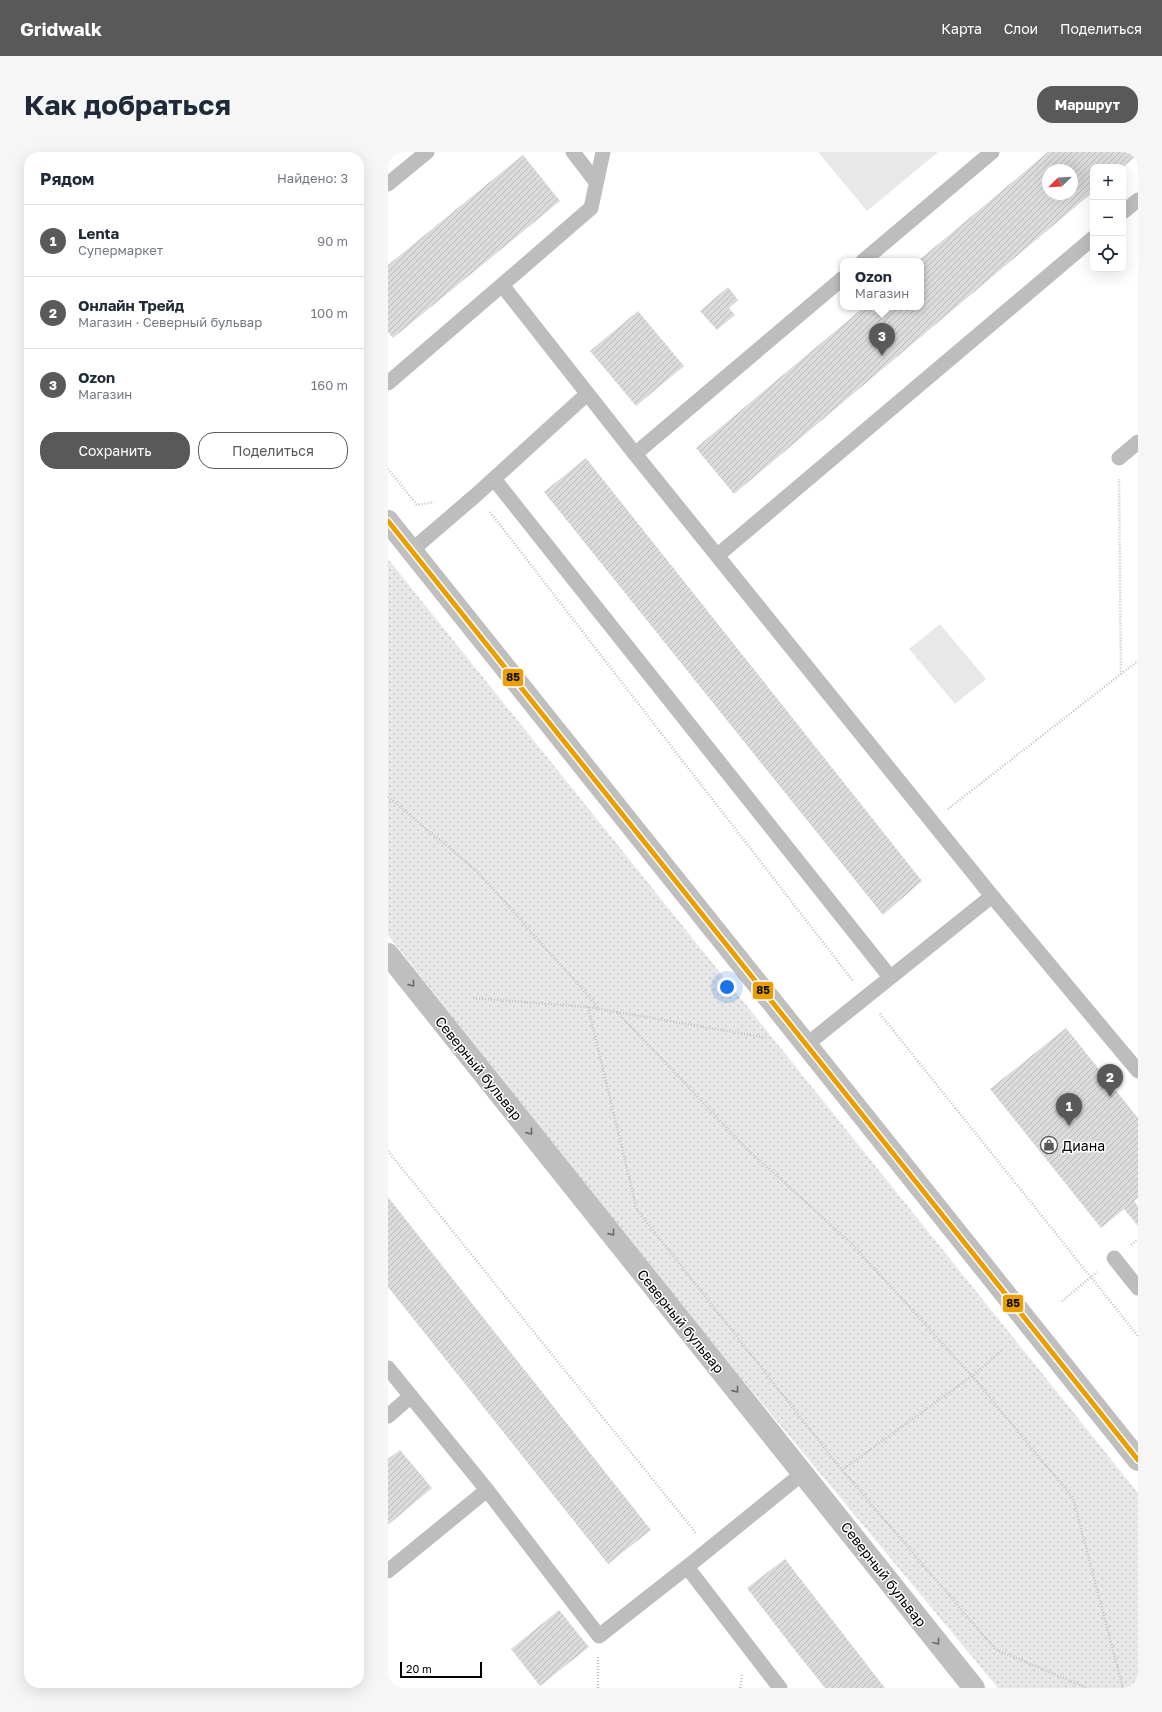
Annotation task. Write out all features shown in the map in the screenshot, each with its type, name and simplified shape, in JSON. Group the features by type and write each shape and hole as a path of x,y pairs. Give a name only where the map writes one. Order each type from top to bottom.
{"main road":[{"path":"388,521 1138,1460"},
{"name":"Северный бульвар","path":"390,962 803,1473 974,1688"}],"lane":[{"path":"388,184 427,152"},
{"path":"573,152 596,182"},
{"path":"388,383 591,208 603,152"},
{"path":"867,258 992,152"},
{"path":"1126,210 1138,200"},
{"path":"718,555 1090,241"},
{"path":"634,454 840,281"},
{"path":"502,285 634,454 718,555 992,896 1138,1071"},
{"path":"412,550 494,479 587,394"},
{"path":"1119,458 1138,442"},
{"path":"494,479 890,977"},
{"path":"806,1044 992,896"},
{"path":"1114,1258 1138,1288"},
{"path":"388,1368 487,1490 599,1636 803,1473"},
{"path":"388,1416 411,1396"},
{"path":"388,1571 487,1490"},
{"path":"686,1567 780,1688"}],"path":[{"path":"1119,458 1121,674"},
{"path":"388,469 417,505 439,501"},
{"path":"476,495 866,996 1138,1336"},
{"path":"932,821 1138,661"},
{"path":"388,797 477,871 599,1009"},
{"path":"473,998 588,1007 806,1044"},
{"path":"588,1007 637,1210 842,1470 995,1649 1087,1688"},
{"path":"617,1012 746,1148 853,1245 972,1376 1073,1498 1123,1688"},
{"path":"388,1151 708,1549"},
{"path":"842,1470 972,1376 1001,1351"},
{"path":"598,1688 599,1636"}],"shaded area":[{"path":"818,152 938,152 867,211"},
{"path":"388,559 1138,1493 1138,1688 998,1688 664,1285 388,935"},
{"path":"940,624 986,679 955,704 909,649"}],"building":[{"path":"1048,152 1138,152 1138,154 1126,164 1090,164 1090,195 734,494 696,448 860,310 924,310 924,258 922,258"},
{"path":"523,155 560,201 393,338 388,332 388,265"},
{"path":"728,287 738,300 729,308 735,315 717,330 700,311"},
{"path":"638,311 684,366 636,406 590,351"},
{"path":"586,458 922,881 883,915 544,492"},
{"path":"1066,1028 1138,1118 1138,1198 1134,1201 1138,1206 1138,1226 1124,1209 1101,1228 990,1089"},
{"path":"388,1197 651,1530 608,1564 388,1287"},
{"path":"400,1450 432,1488 388,1525 388,1459"},
{"path":"785,1559 885,1688 825,1688 790,1644 747,1588"},
{"path":"559,1610 589,1647 540,1686 511,1649"}],"transit line":[{"name":"85","path":"388,521 1138,1460"}],"place":[{"name":"Ozon","path":"882,356"},
{"name":"Онлайн Трейд","path":"1110,1097"},
{"name":"Lenta","path":"1069,1126"},
{"name":"Диана","path":"1049,1145"}]}
